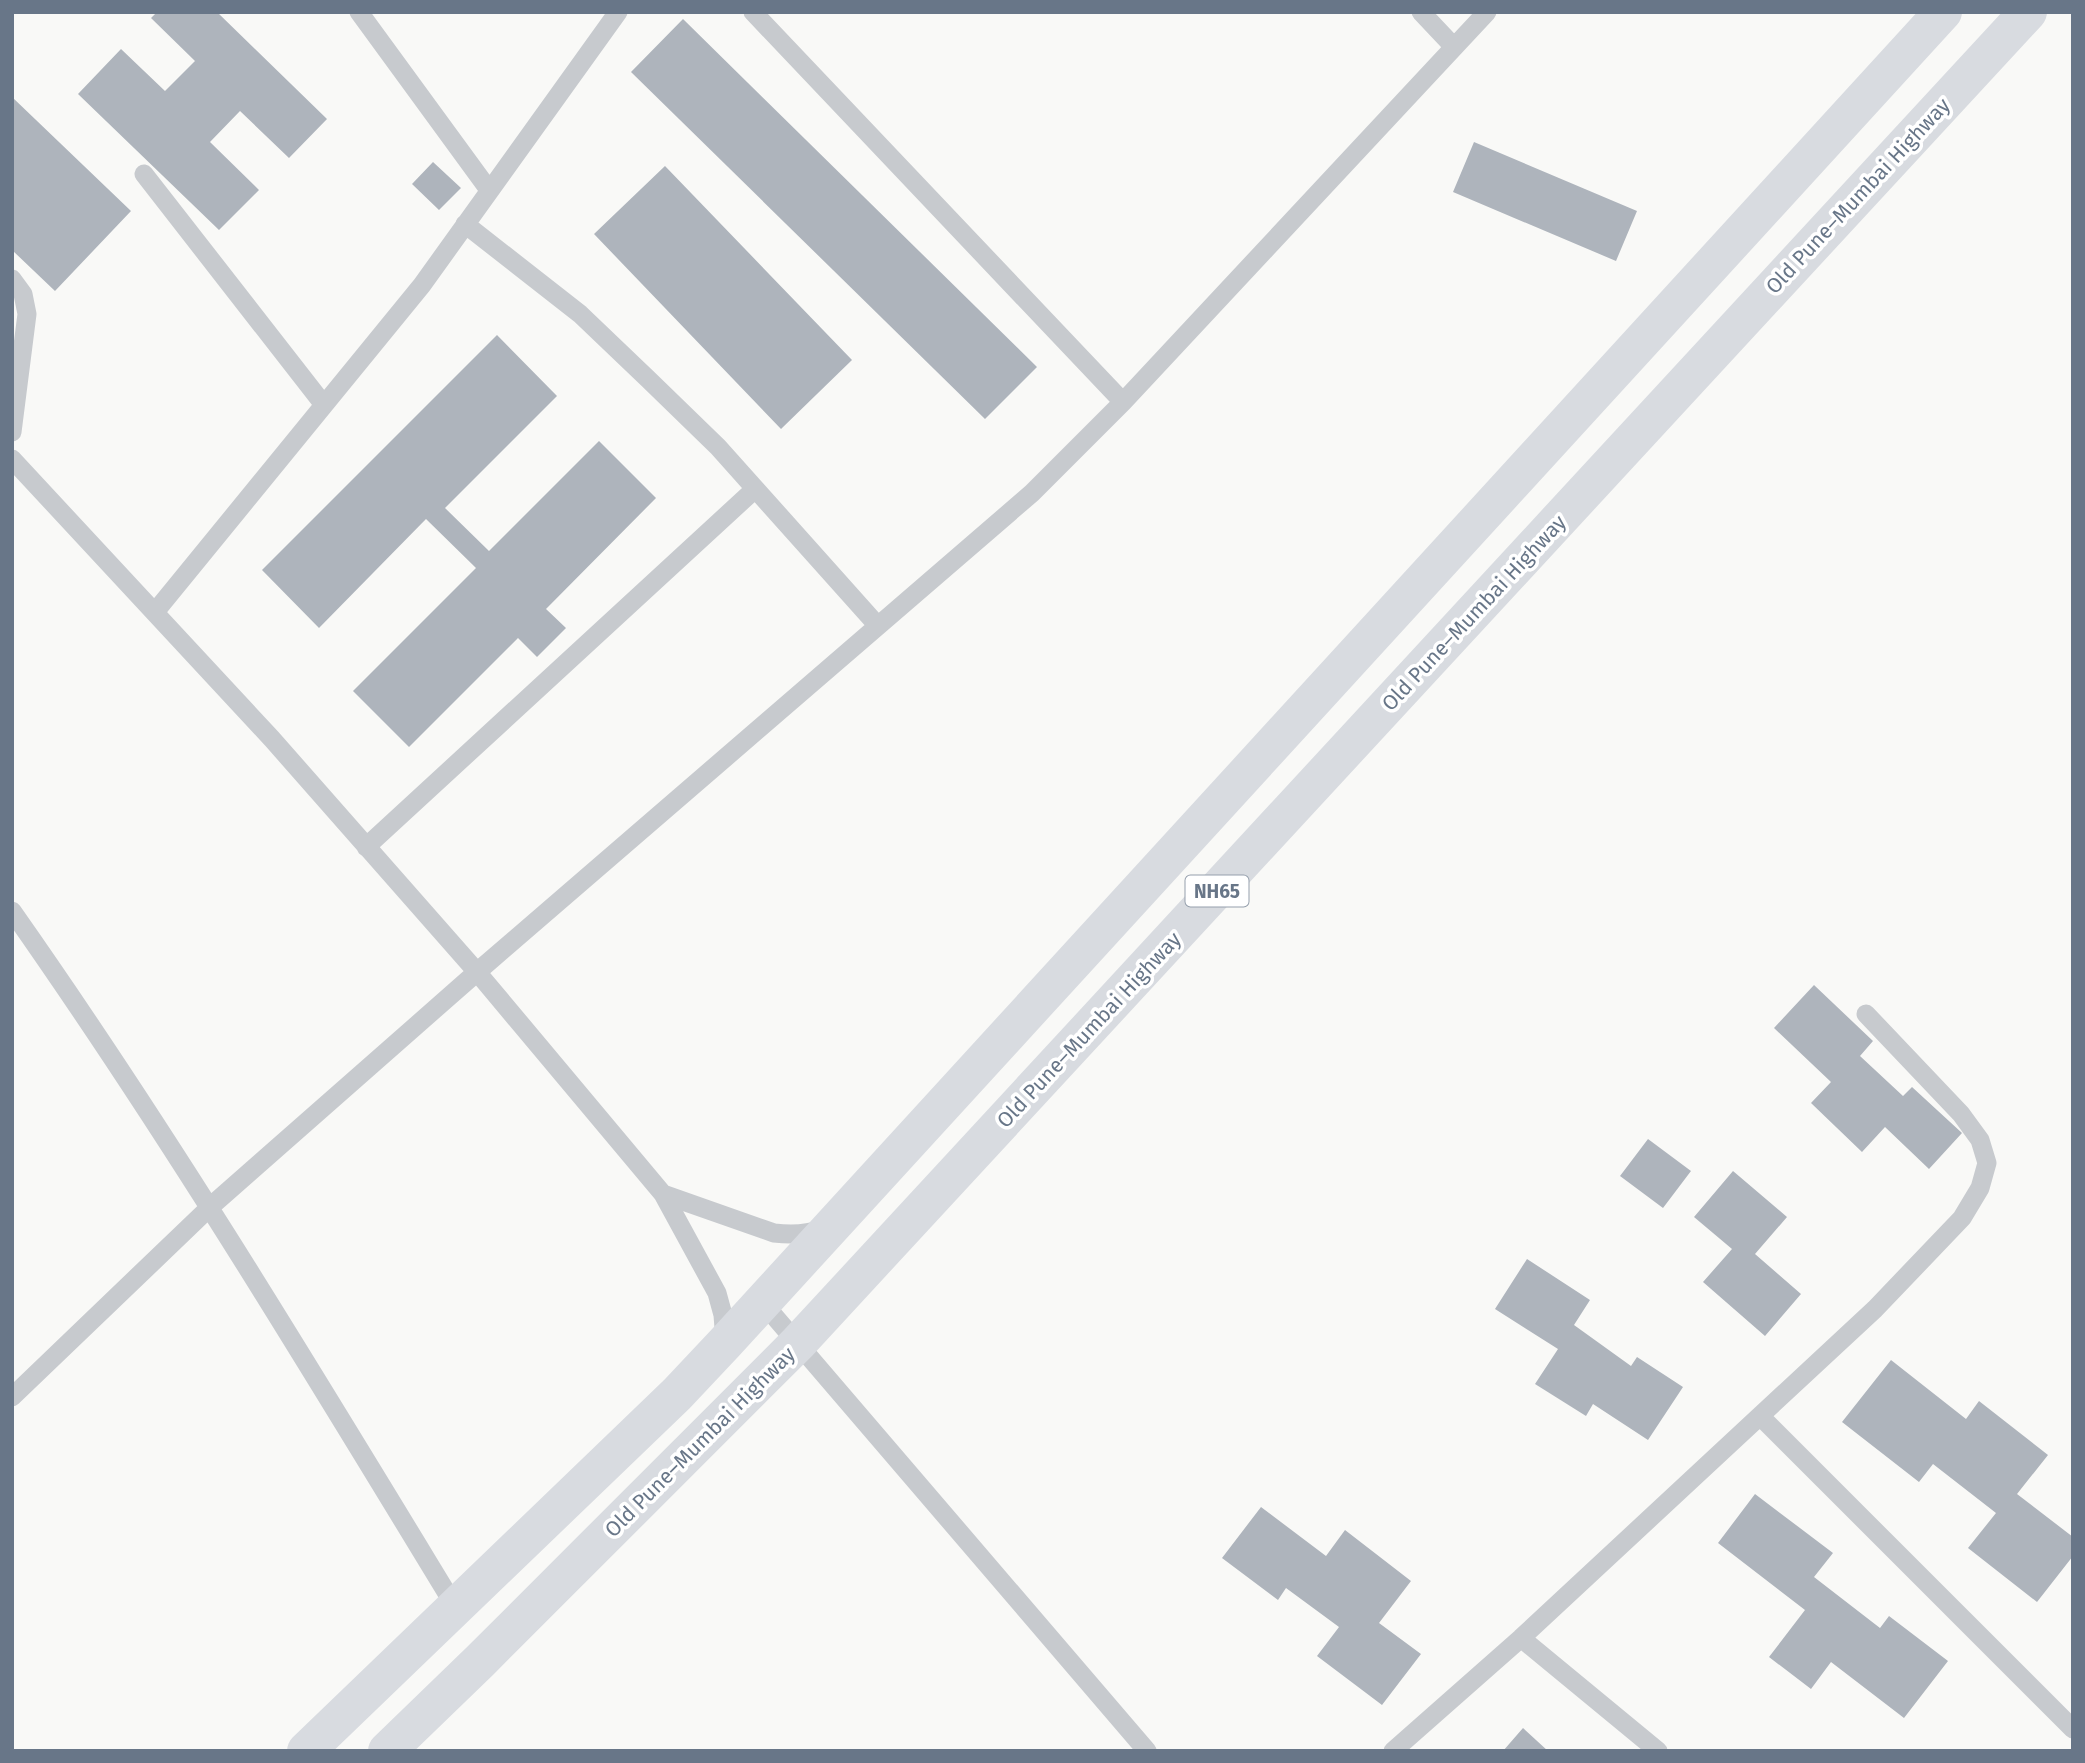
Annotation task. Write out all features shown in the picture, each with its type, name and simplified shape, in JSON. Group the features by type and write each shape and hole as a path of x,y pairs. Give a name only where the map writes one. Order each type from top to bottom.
{"highway":[{"name":"NH65","path":"306,1751 677,1394 763,1303 1943,12"},
{"name":"Old Pune–Mumbai Highway","path":"387,1751 500,1642 798,1343 2028,12"}],"lane":[{"path":"359,12 489,190"},
{"path":"155,612 422,285 618,12"},
{"path":"753,12 1123,402"},
{"path":"1421,12 1454,47"},
{"path":"12,1397 210,1207 477,972 1032,493 1123,402 1487,12"},
{"path":"144,174 324,405"},
{"path":"465,224 580,314 718,447 878,626"},
{"path":"12,279 23,294 27,314 12,432"},
{"path":"12,459 272,739 477,972 663,1194 717,1293 723,1315 725,1343"},
{"path":"366,847 755,489"},
{"path":"12,911 169,1141 273,1306 456,1608"},
{"path":"1393,1751 1521,1638 1875,1309 1962,1218 1980,1188 1987,1163 1980,1140 1961,1114 1866,1014"},
{"path":"663,1194 774,1233 811,1233 836,1224"},
{"path":"763,1303 1147,1751"},
{"path":"1760,1416 2073,1729"},
{"path":"1521,1638 1658,1751"}],"building":[{"path":"157,12 217,12 327,119 289,158 240,111 210,142 259,190 219,230 78,94 121,49 165,91 195,61 151,18"},
{"path":"683,19 1037,367 985,419 631,72"},
{"path":"12,97 131,211 55,291 12,250"},
{"path":"1474,142 1637,211 1616,261 1453,192"},
{"path":"433,162 461,188 439,210 412,184"},
{"path":"665,166 852,360 781,429 594,234"},
{"path":"497,335 557,396 445,508 489,551 599,441 656,498 546,609 566,628 537,657 518,638 409,747 353,691 476,568 426,519 319,628 262,570"},
{"path":"1814,985 1873,1041 1860,1056 1903,1096 1912,1087 1962,1133 1929,1169 1885,1127 1862,1152 1811,1103 1831,1082 1774,1028"},
{"path":"1648,1139 1691,1171 1663,1208 1620,1176"},
{"path":"1733,1171 1787,1217 1755,1254 1801,1294 1765,1336 1703,1282 1732,1249 1694,1217"},
{"path":"1527,1259 1590,1300 1574,1325 1631,1366 1637,1357 1683,1387 1648,1440 1593,1404 1586,1416 1535,1384 1558,1349 1495,1309"},
{"path":"1891,1360 1966,1419 1979,1401 2048,1455 2017,1494 2073,1537 2073,1556 2037,1602 1968,1548 1996,1513 1933,1464 1919,1482 1842,1422"},
{"path":"1755,1494 1833,1553 1814,1577 1880,1628 1889,1616 1948,1661 1904,1718 1831,1662 1811,1689 1769,1657 1805,1610 1718,1543"},
{"path":"1261,1507 1326,1556 1345,1530 1411,1581 1379,1623 1421,1654 1382,1705 1317,1656 1339,1627 1286,1588 1278,1600 1222,1558"},
{"path":"1523,1728 1548,1751 1503,1751"}]}
